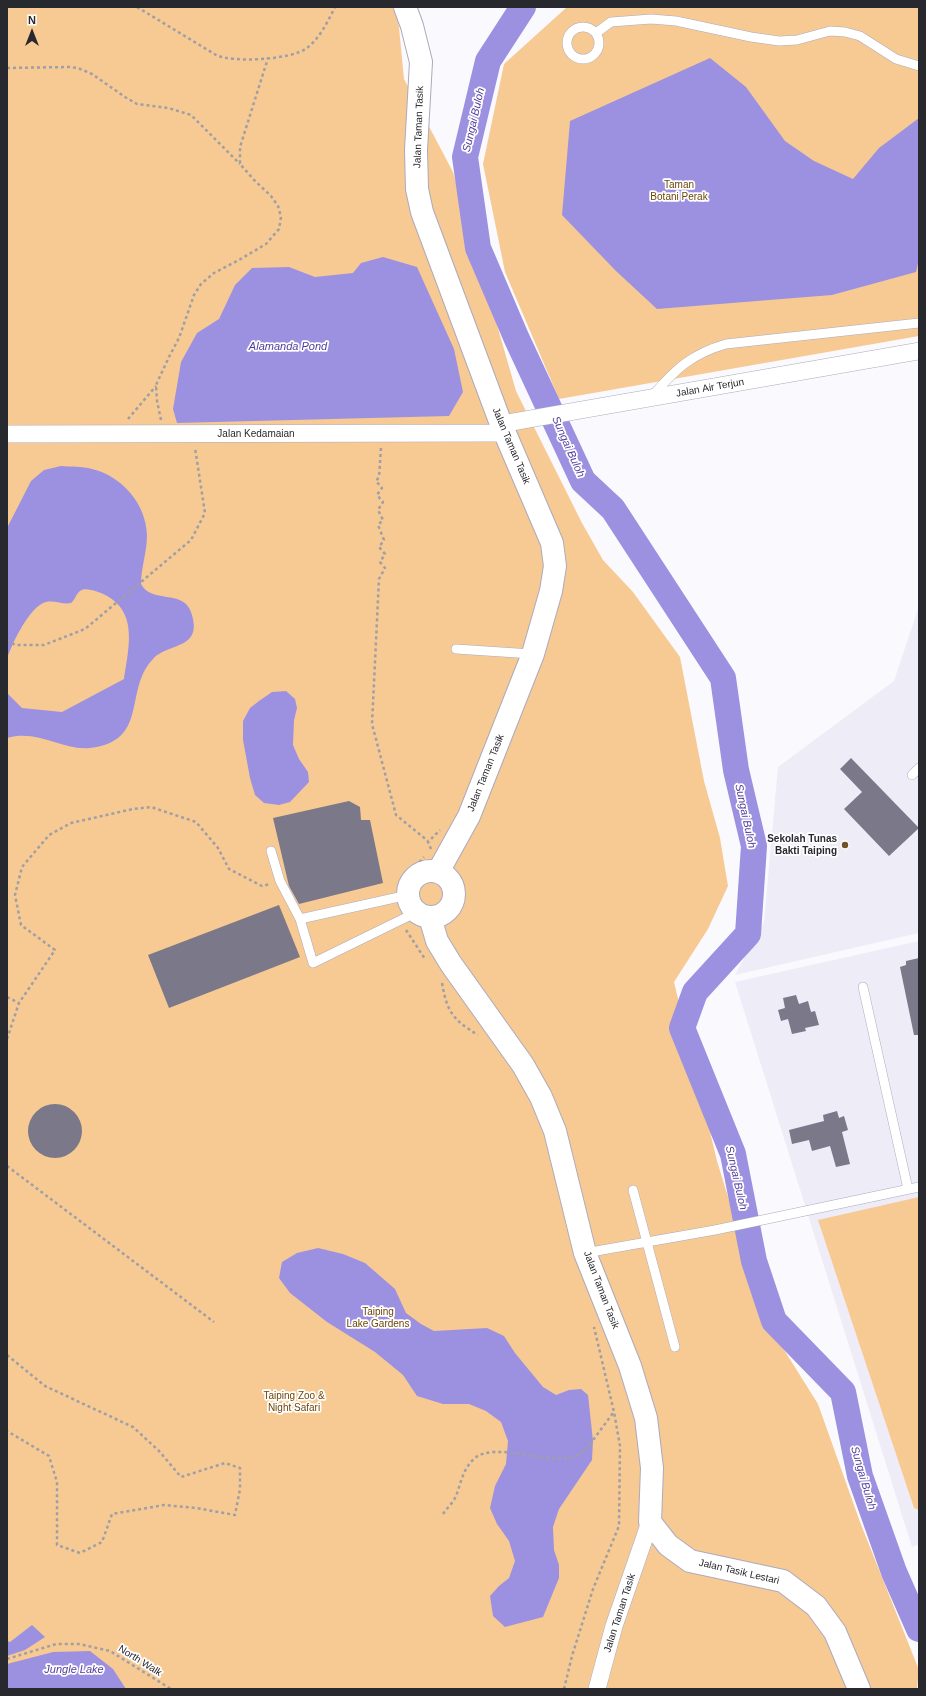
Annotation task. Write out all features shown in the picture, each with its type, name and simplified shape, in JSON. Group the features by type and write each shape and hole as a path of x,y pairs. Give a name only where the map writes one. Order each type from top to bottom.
{"street":[{"name":"Jalan Taman Tasik","path":"405,7 412,26 420,62 416,150 417,189 422,212 503,429 552,543 555,566 551,591 533,654 469,816 438,872"},
{"path":"419,7 422,38 420,62"},
{"name":"Jalan Air Terjun","path":"503,429 525,420 919,351"},
{"name":"Jalan Kedamaian","path":"7,434 382,434 503,429"},
{"path":"424,872 438,872 450,881 454,895 449,908 437,916 418,908 409,888 417,876 424,872"},
{"name":"Jalan Taman Tasik","path":"418,908 451,964 523,1065 541,1096 555,1131 585,1253 630,1366 646,1418 652,1468 650,1522 614,1626 597,1689"},
{"name":"Jalan Tasik Lestari","path":"650,1522 668,1545 690,1561 783,1581 816,1606 835,1632 859,1689"}],"lane":[{"path":"596,33 612,22 651,19 676,21 751,37 779,41 797,40 830,31 845,32 860,36 896,59 919,66"},
{"path":"650,398 688,360 706,350 726,344 919,323"},
{"path":"456,648 533,654"},
{"path":"912,774 919,768"},
{"path":"271,850 280,881 300,919 313,963 418,908"},
{"path":"300,919 418,908"},
{"path":"864,987 908,1189"},
{"path":"585,1253 715,1230 919,1187"},
{"path":"633,1190 675,1347"}],"path":[{"path":"137,7 223,58 234,59 268,58 294,54 306,48 324,28 335,7"},
{"path":"240,164 240,148 268,58"},
{"path":"7,68 68,66 78,68 92,74 137,104 168,108 191,115 271,196 278,206 281,217 279,229 266,244 214,273 201,284 194,295 179,338 168,357 156,386 116,434"},
{"path":"156,386 157,401 165,434"},
{"path":"7,640 15,646 44,646 85,629 191,540 205,513 192,434"},
{"path":"382,434 379,477 376,481 382,488 377,495 383,502 378,510 382,520 378,525 384,540 379,547 385,554 380,562 385,568 379,579 372,724 396,814 428,842"},
{"path":"7,1040 19,1002 55,950 22,925 15,895 22,867 49,835 71,823 133,809 151,807 196,822 218,848 229,868 262,886 272,883 275,890"},
{"path":"7,997 19,1002"},
{"path":"7,1166 214,1322"},
{"path":"7,1355 45,1386 133,1427 159,1451 181,1477 225,1463 240,1468 240,1489 236,1515 196,1508 164,1505 112,1514 102,1542 80,1553 57,1545 57,1482 49,1456 7,1431"},
{"path":"443,1514 453,1502 465,1470 475,1457 483,1454 498,1452 569,1458 584,1452 614,1412"},
{"name":"North Walk","path":"7,1659 56,1644 79,1644 110,1651 171,1689"}],"shaded area":[{"name":"Sekolah Tunas Bakti Taiping","path":"919,606 919,933 735,975 764,922 778,767 894,681"},
{"path":"919,941 919,1544 912,1547 735,982"}],"green space":[{"name":"Taiping Lake Gardens","path":"7,7 393,7 398,17 404,79 453,172 516,391 582,523 603,560 633,592 680,657 704,781 720,838 728,886 708,929 674,982 717,1161 766,1321 818,1404 860,1522 919,1670 917,1689 7,1689"},
{"name":"Taman Botani Perak","path":"567,7 919,7 919,336 559,399 505,272 483,164 504,64"},
{"path":"919,1197 919,1510 914,1508 818,1220"}],"water":[{"path":"710,58 746,87 785,141 814,161 853,179 879,148 919,118 919,259 916,272 832,295 657,309 616,271 562,215 570,121"},
{"name":"Alamanda Pond","path":"383,257 417,267 454,349 463,392 449,416 177,423 173,409 181,362 197,333 219,319 235,285 252,268 289,267 315,277 353,273 361,263"},
{"path":"61,466 84,467 103,473 113,478 130,493 137,502 146,524 146,548 141,584 152,594 174,598 187,605 191,612 194,624 193,633 189,639 160,654 153,659 144,671 139,685 133,712 128,725 121,736 109,743 90,748 70,746 30,736 7,738 7,693 22,708 62,712 124,679 129,642 129,630 126,619 121,609 113,600 101,593 85,589 77,594 71,603 46,602 34,610 22,626 7,659 7,528 31,481 44,470"},
{"path":"286,691 295,699 297,708 294,720 293,745 299,759 308,772 309,782 290,802 279,805 264,803 255,795 250,778 243,740 243,721 250,708 259,701 272,692"},
{"path":"318,1248 343,1254 365,1263 395,1289 406,1313 421,1324 434,1331 487,1328 504,1336 515,1353 543,1387 556,1395 569,1390 581,1389 588,1395 593,1441 592,1460 559,1509 553,1527 554,1550 559,1565 559,1578 543,1617 505,1627 493,1616 490,1596 509,1578 515,1561 509,1541 497,1524 490,1508 495,1486 506,1464 508,1441 501,1422 486,1411 469,1404 443,1404 417,1396 403,1375 375,1352 327,1322 290,1293 279,1278 282,1262 297,1253"},
{"path":"32,1625 45,1637 25,1650 7,1656 7,1641 10,1642"},
{"name":"Jungle Lake","path":"90,1651 113,1669 126,1689 7,1689 7,1664 53,1652"}],"building":[{"path":"851,758 919,828 889,856 844,809 862,792 840,769"},
{"path":"349,801 360,807 361,820 370,820 383,883 299,904 289,886 273,818"},
{"path":"279,905 300,957 169,1008 148,955"},
{"path":"919,958 919,1035 914,1035 900,967 906,965 906,961"},
{"path":"796,995 799,1004 808,1001 811,1012 815,1011 819,1025 805,1028 806,1031 792,1034 788,1019 781,1021 778,1010 785,1008 783,998"},
{"path":"55,1104 65,1106 74,1112 80,1121 82,1131 80,1141 74,1150 65,1156 55,1158 45,1156 36,1150 30,1141 28,1131 30,1121 36,1112 45,1106"},
{"path":"837,1111 839,1118 844,1116 848,1130 842,1132 850,1164 836,1167 830,1146 812,1151 809,1140 792,1144 789,1130 824,1121 823,1115"}],"waterway":[{"name":"Sungai Buloh","path":"523,7 488,61 465,157 478,248 516,337 583,481 613,509 723,678 736,770 754,846 748,934 695,992 682,1028 733,1154 754,1261 774,1321 843,1392 860,1476 894,1572 919,1629"}],"place":[{"name":"Sekolah Tunas Bakti Taiping","path":"845,845"}],"park label":[{"name":"Taiping Zoo & Night Safari","path":"294,1402"}]}
